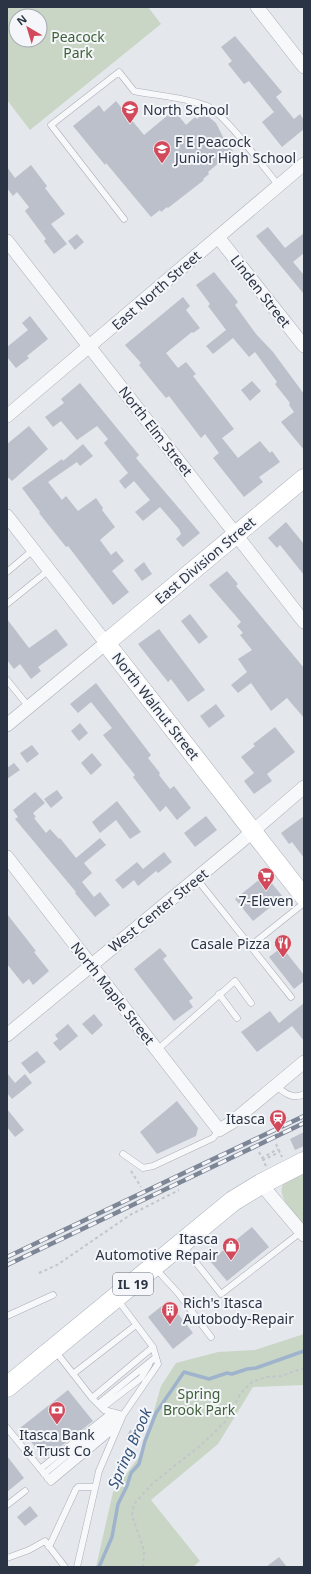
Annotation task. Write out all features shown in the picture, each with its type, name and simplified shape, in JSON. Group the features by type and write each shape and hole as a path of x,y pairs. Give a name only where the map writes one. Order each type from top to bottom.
{"main road":[{"name":"IL 19","path":"7,1387 263,1175 304,1162"}],"street":[{"path":"257,7 304,67"},
{"name":"East North Street","path":"7,416 304,164"},
{"name":"Linden Street","path":"218,237 304,346"},
{"name":"North Elm Street","path":"7,241 304,622"},
{"name":"East Division Street","path":"106,643 304,478"},
{"name":"North Walnut Street","path":"7,516 304,897"},
{"path":"7,725 106,643"},
{"name":"West Center Street","path":"7,1035 304,787"},
{"name":"North Maple Street","path":"7,857 219,1130"},
{"path":"219,1130 231,1123 303,1064"},
{"path":"263,1175 303,1234"}],"lane":[{"path":"124,219 52,125 120,72 134,91 175,97 208,107 226,121 279,186"},
{"path":"7,572 33,550"},
{"path":"7,604 49,570"},
{"path":"7,680 28,707"},
{"path":"196,878 249,947 291,998"},
{"path":"249,947 304,903"},
{"path":"157,1050 235,980 251,1003"},
{"path":"219,994 237,1018"},
{"path":"276,1086 290,1096 296,1097 304,1094"},
{"path":"123,1154 143,1168 153,1166 213,1138 219,1130"},
{"path":"181,1244 221,1294 303,1234"},
{"path":"154,1266 178,1293 211,1338"},
{"path":"7,1316 53,1295"},
{"path":"46,1476 117,1414 158,1364 153,1347 116,1298"},
{"path":"73,1374 136,1325"},
{"path":"92,1398 153,1347"},
{"path":"53,1349 92,1398 104,1410 117,1414"},
{"path":"100,1406 141,1378 150,1362 156,1357"},
{"path":"77,1567 99,1470 119,1425 117,1414"},
{"path":"40,1468 117,1414"},
{"path":"7,1428 51,1482 119,1425"},
{"path":"49,1546 76,1489 78,1487 96,1487"},
{"path":"7,1505 25,1491"},
{"path":"7,1558 30,1550 45,1541 65,1567"}],"path":[{"path":"263,1175 263,1160 280,1152 276,1144"},
{"path":"259,1152 262,1158 278,1149"},
{"path":"130,1169 141,1187"},
{"path":"39,1273 56,1265 130,1215 179,1190"},
{"path":"143,1567 144,1550 132,1515 134,1504 153,1483 201,1446 225,1422 241,1393 252,1382 266,1377 281,1376 304,1368"}],"green space":[{"name":"Peacock Park","path":"7,7 148,7 161,24 30,130 7,100"},
{"path":"304,1171 304,1225 287,1205 282,1193 282,1187 285,1182"},
{"name":"Spring Brook Park","path":"304,1334 304,1385 253,1387 218,1444 151,1500 200,1561 193,1567 96,1567 113,1492 142,1453 161,1386 176,1363 218,1352 255,1350"}],"building":[{"path":"235,36 282,92 276,97 294,119 300,114 304,120 304,129 282,147 262,122 274,112 249,81 244,84 228,64 232,61 221,47"},
{"path":"116,101 144,135 174,110 186,125 195,117 197,119 204,113 216,123 224,139 233,151 208,172 209,174 203,179 204,180 168,208 167,207 161,212 160,210 151,217 73,126 99,105 104,112"},
{"path":"31,165 47,186 45,188 65,214 51,224 67,244 54,254 44,241 46,239 25,211 29,207 17,192 13,196 7,188 7,167 15,178"},
{"path":"268,227 285,248 304,233 304,253 293,262 304,275 304,294 256,236"},
{"path":"77,234 84,242 75,250 68,241"},
{"path":"214,272 238,302 235,305 256,334 273,352 304,394 304,450 281,422 294,412 289,405 290,403 275,384 277,382 255,352 249,357 233,338 213,354 206,346 226,330 208,306 210,304 196,285"},
{"path":"183,297 190,306 186,310 200,328 193,333 192,332 166,353 178,368 186,362 196,374 193,376 234,429 222,438 238,458 260,441 270,453 272,451 280,462 259,477 263,482 244,497 213,458 219,453 205,434 201,438 169,396 166,398 156,386 139,365 141,363 125,345"},
{"path":"30,316 48,339 27,356 29,358 16,368 7,357 7,347 28,330 22,323"},
{"path":"252,381 261,391 250,401 241,390"},
{"path":"80,383 139,455 136,458 200,533 183,547 176,539 181,534 179,529 160,507 143,521 135,512 150,500 134,481 125,489 119,481 128,473 104,443 108,439 97,426 77,440 61,421 53,427 45,417 64,403 61,399"},
{"path":"29,426 48,449 12,481 7,478 7,444"},
{"path":"83,444 93,456 80,466 77,462 48,482 62,500 66,496 78,511 96,498 103,508 102,510 115,527 100,540 111,555 116,551 124,561 112,571 129,592 113,605 68,546 66,547 39,513 40,512 22,488 62,459 63,461"},
{"path":"286,522 304,544 304,575 280,545 277,548 268,538"},
{"path":"144,562 152,574 142,581 134,570"},
{"path":"227,571 238,584 236,586 304,668 304,718 287,698 271,711 251,683 238,693 231,685 247,672 238,659 252,650 240,635 243,633 237,626 241,622 209,585"},
{"path":"190,614 208,637 199,644 181,621"},
{"path":"7,619 29,648 56,629 68,645 38,667 41,671 31,679 20,664 14,669 7,660"},
{"path":"159,629 205,690 188,702 171,679 168,682 138,644"},
{"path":"96,683 151,755 148,758 160,773 159,775 170,789 174,786 191,808 177,820 166,806 160,812 133,777 135,775 103,735 112,728 91,702 78,713 70,704"},
{"path":"216,704 225,716 209,728 200,716"},
{"path":"80,723 88,733 79,741 71,731"},
{"path":"275,727 295,752 267,774 272,781 254,794 244,781 254,773 241,757 255,746 253,744"},
{"path":"32,745 39,754 27,763 20,753"},
{"path":"92,753 102,765 91,775 81,763"},
{"path":"14,763 20,770 7,779 7,768"},
{"path":"57,790 63,798 51,808 44,799"},
{"path":"35,792 45,803 33,813 36,817 34,818 46,833 50,829 59,839 60,838 76,858 100,838 106,845 84,863 92,873 82,882 94,897 100,892 110,905 95,917 15,819 18,817 13,810"},
{"path":"117,801 141,832 130,839 116,820 100,833 92,822"},
{"path":"206,816 217,830 195,847 184,833"},
{"path":"304,816 304,858 292,842 289,844 281,833"},
{"path":"164,852 172,862 158,873 156,871 138,886 134,880 123,889 115,880 137,862 143,869"},
{"path":"265,875 283,897 253,921 235,899"},
{"path":"7,914 36,951 34,952 49,971 33,985 29,979 23,984 7,964"},
{"path":"282,947 304,975 304,981 294,989 269,957"},
{"path":"160,948 167,956 163,959 193,998 189,1001 193,1007 174,1021 134,969"},
{"path":"304,1003 304,1041 292,1026 257,1052 241,1032 270,1011 279,1023"},
{"path":"94,1014 103,1025 92,1035 82,1024"},
{"path":"68,1024 78,1036 60,1051 53,1043 58,1039 55,1035"},
{"path":"37,1051 46,1062 30,1074 21,1063"},
{"path":"7,1073 15,1083 25,1074 32,1083 12,1099 7,1093"},
{"path":"177,1101 198,1128 196,1136 157,1154 140,1132"},
{"path":"7,1109 24,1130 15,1137 7,1127"},
{"name":"Itasca","path":"304,1132 304,1146 295,1150 290,1139"},
{"path":"252,1227 269,1247 227,1281 210,1261"},
{"name":"Rich's Itasca Autobody-Repair","path":"168,1301 193,1333 173,1349 148,1317"},
{"name":"Itasca Bank & Trust Co","path":"68,1390 93,1421 45,1459 20,1428"},
{"path":"130,1430 138,1433 134,1443 125,1440"},
{"path":"7,1456 24,1478 7,1492"},
{"path":"30,1506 38,1516 25,1526 17,1517"},
{"path":"279,1557 287,1567 266,1567"}],"waterway":[{"name":"Spring Brook","path":"99,1567 112,1537 118,1504 127,1486 131,1473 139,1464 145,1441 156,1413 184,1372 209,1379 227,1373 232,1374 247,1369 256,1368 304,1351"}],"railway":[{"path":"7,1257 304,1116"},
{"path":"7,1265 304,1123"}],"place":[{"name":"North School","path":"130,124"},
{"name":"F E Peacock Junior High School","path":"162,164"},
{"name":"7-Eleven","path":"266,891"},
{"name":"Casale Pizza","path":"283,958"},
{"name":"Itasca","path":"278,1133"},
{"name":"Itasca Automotive Repair","path":"231,1261"},
{"name":"Rich's Itasca Autobody-Repair","path":"170,1325"},
{"name":"Itasca Bank & Trust Co","path":"57,1425"}]}
